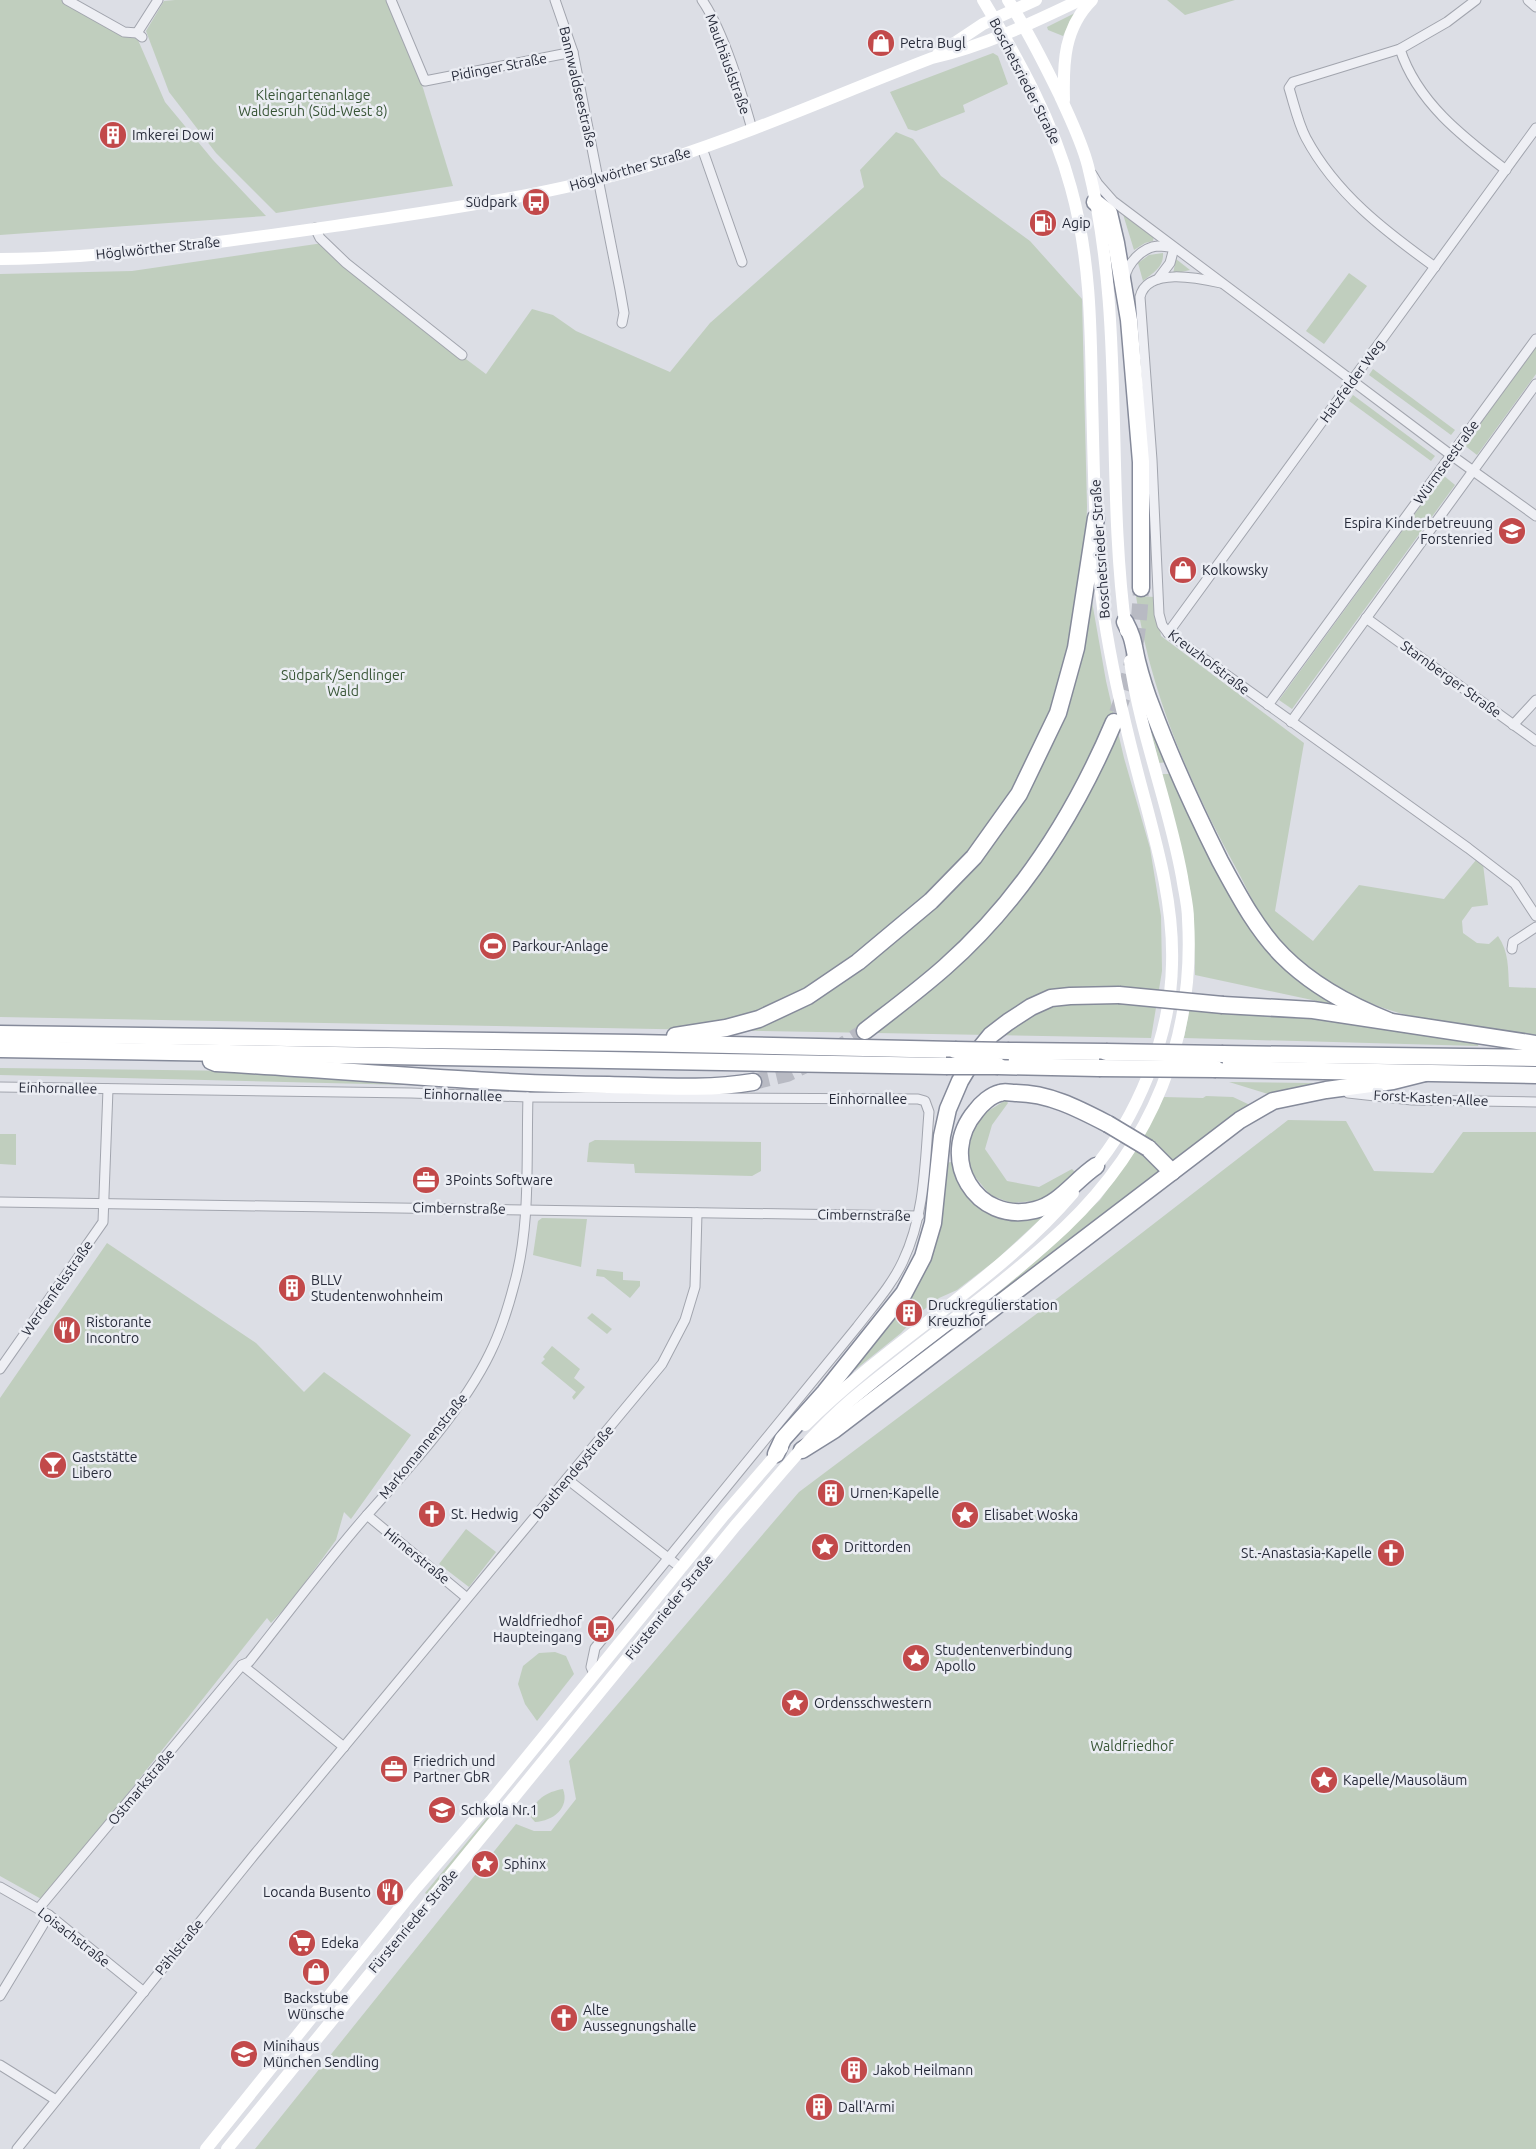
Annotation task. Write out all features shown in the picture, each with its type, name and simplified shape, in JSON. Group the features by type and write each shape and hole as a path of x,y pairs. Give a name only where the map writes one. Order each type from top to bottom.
{"highway":[{"path":"1095,202 1109,213 1124,288 1131,338 1141,462 1141,588"},
{"path":"636,1043 726,1028 759,1019 808,996 858,962 931,901 974,857 1019,794 1058,714 1076,648 1096,518"},
{"path":"1125,622 1133,637 1137,660 1151,706 1180,777 1201,824 1249,913 1267,939 1300,972 1333,994 1364,1011 1389,1021"},
{"path":"865,1030 904,1002 946,966 984,928 1032,870 1082,791 1114,722"},
{"path":"776,1454 783,1439 825,1392 904,1293 922,1257 933,1223 942,1136 948,1109 960,1081 978,1051 991,1035 1031,1007 1051,998 1119,995 1223,1005 1313,1010 1536,1044"},
{"path":"0,1034 1106,1052 1220,1062 1425,1073 1536,1075"},
{"path":"0,1049 1099,1068 1220,1062 1536,1058"},
{"path":"191,1051 216,1063 537,1083 694,1086 736,1085 753,1082"},
{"path":"802,1450 834,1430 1240,1120 1273,1102 1326,1090 1393,1081 1425,1073"},
{"path":"1096,1166 1080,1177 1055,1202 1034,1210 1008,1211 986,1203 971,1188 963,1174 959,1155 960,1136 969,1119 982,1104 1000,1093 1029,1093 1061,1102 1108,1124 1148,1148 1172,1172"}],"main road":[{"name":"Boschetsrieder Straße","path":"983,0 1004,35 1044,111 1060,151 1078,216 1086,270 1090,316 1098,559 1104,617 1116,681 1139,779 1159,849 1171,916 1172,965 1169,1002 1162,1036 1151,1069 1132,1106"},
{"name":"Höglwörther Straße","path":"932,58 983,24 994,19 1011,5 1036,0"},
{"name":"Höglwörther Straße","path":"0,259 40,259 195,246 548,192 599,179 702,148 932,58 962,51 1004,35 1080,0"},
{"path":"1064,105 1066,46 1073,25 1092,0"},
{"name":"Boschetsrieder Straße","path":"1011,5 1024,26 1064,105 1088,165 1104,255 1111,315 1116,534 1125,622 1131,667 1141,714 1176,847 1188,916 1190,967 1186,1006 1169,1070 1152,1108"},
{"name":"Fürstenrieder Straße","path":"206,2149 403,1904 776,1454 862,1373 1007,1258 1054,1215 1096,1166 1116,1137 1132,1106"},
{"name":"Fürstenrieder Straße","path":"227,2149 736,1525 802,1450 848,1403 1017,1269 1064,1227 1106,1182 1126,1155 1152,1108"},
{"path":"490,1801 504,1811"}],"street":[{"path":"68,0 124,32 140,35 158,0"},
{"name":"Pidinger Straße","path":"391,0 425,81 573,52"},
{"name":"Bannwaldseestraße","path":"555,0 573,52 624,313 622,323"},
{"name":"Mauthäuslstraße","path":"702,0 711,13 723,42 752,129"},
{"path":"1435,267 1368,216 1342,188 1305,137 1289,88 1293,82 1400,49 1447,22 1476,0"},
{"path":"1528,0 1536,7"},
{"path":"1400,49 1406,66 1445,120 1506,170"},
{"name":"Hatzfelder Weg","path":"1168,633 1536,128"},
{"path":"702,148 742,262"},
{"path":"1088,165 1098,184 1113,201 1451,456 1536,516"},
{"path":"315,228 320,238 346,263 462,355"},
{"path":"1124,288 1125,274 1138,255 1156,246 1174,248"},
{"name":"Kreuzhofstraße","path":"1174,248 1170,264 1158,279 1149,282 1144,287 1140,298 1152,460 1159,614 1162,625 1168,633 1468,848 1515,884 1536,916"},
{"path":"1158,279 1176,277 1197,278 1221,283"},
{"name":"Würmseestraße","path":"1268,705 1536,339"},
{"name":"Würmseestraße","path":"1291,722 1536,384"},
{"name":"Starnberger Straße","path":"1366,618 1536,741"},
{"path":"1514,725 1536,700"},
{"path":"1512,949 1513,942 1536,926"},
{"name":"Einhornallee","path":"0,1087 411,1093 528,1097 918,1099 926,1102 929,1112 919,1216"},
{"name":"Werdenfelsstraße","path":"0,1369 103,1222 108,1089"},
{"name":"Forst-Kasten-Allee","path":"1326,1090 1412,1100 1536,1102"},
{"name":"Markomannenstraße","path":"242,1665 249,1662 367,1515 450,1416 473,1383 490,1352 515,1284 520,1258 524,1209 528,1097"},
{"name":"Cimbernstraße","path":"0,1202 919,1216"},
{"name":"Dauthendeystraße","path":"344,1747 662,1364 684,1320 695,1287 697,1213"},
{"path":"594,1674 591,1667 595,1648 857,1327 893,1279 903,1262 919,1216"},
{"path":"568,1479 681,1568"},
{"name":"Hirnerstraße","path":"367,1515 468,1598"},
{"path":"242,1665 344,1747"},
{"name":"Ostmarkstraße","path":"39,1908 242,1665"},
{"name":"Pählstraße","path":"17,2149 344,1747"},
{"name":"Loisachstraße","path":"0,1887 39,1908 144,1992"},
{"path":"0,1996 49,1916"},
{"path":"0,2065 56,2100"}],"green space":[{"path":"0,0 64,0 138,40 165,102 213,160 266,216 0,235"},
{"name":"Kleingartenanlage Waldesruh (Süd-West 8)","path":"386,0 423,88 453,186 276,213 216,153 169,92 146,31 164,1"},
{"path":"1167,0 1235,0 1185,15"},
{"path":"1075,13 1063,36 1048,30 1047,27"},
{"path":"993,53 998,56 1008,84 963,105 965,112 916,131 908,129 890,92"},
{"name":"Südpark/Sendlinger Wald","path":"896,132 913,139 941,176 1030,241 1082,299 1087,507 1085,562 1106,681 1124,758 1150,848 1161,916 1162,971 1151,1038 0,1017 0,274 132,271 323,243 415,321 486,374 532,309 553,315 576,331 670,372 710,323 864,187 860,170"},
{"path":"1122,211 1154,236 1153,241 1145,243 1134,250"},
{"path":"1163,253 1160,266 1143,281 1138,263 1149,255"},
{"path":"1176,259 1190,270 1173,274"},
{"path":"1349,273 1367,286 1324,344 1306,331"},
{"path":"1536,347 1536,374 1477,455 1464,445"},
{"path":"1373,369 1455,430 1451,435 1369,375"},
{"path":"1353,395 1435,456 1431,461 1349,401"},
{"path":"1443,475 1455,485 1292,709 1279,700"},
{"path":"1136,596 1155,597 1161,636 1304,743 1275,911 1313,941 1359,885 1444,899 1476,860 1483,864 1488,905 1472,907 1462,921 1463,933 1477,943 1489,944 1498,936 1506,954 1509,987 1536,988 1536,1035 1466,1026 1396,1012 1341,989 1318,975 1286,950 1260,916 1203,805 1188,771 1174,737 1151,668"},
{"path":"1151,732 1155,732 1167,762 1159,763"},
{"path":"1161,774 1173,774 1229,890 1329,999 1331,1004 1195,975 1190,889"},
{"path":"1192,995 1479,1043 1478,1046 1184,1038"},
{"path":"0,1068 244,1071 491,1087 0,1075"},
{"path":"1229,1082 1315,1083 1315,1086 1268,1094"},
{"path":"1206,1096 1233,1097 1250,1105 1221,1124 993,1297 1039,1258 1100,1200 1136,1150 1164,1097 1203,1098"},
{"path":"1006,1100 1008,1103 992,1125 985,1149 1007,1181 1039,1187 1072,1169 1076,1173 1050,1195 1035,1201 1011,1203 990,1195 972,1173 967,1155 968,1138 980,1116"},
{"name":"Waldfriedhof","path":"1288,1120 1346,1121 1374,1171 1433,1173 1463,1132 1536,1132 1536,2149 255,2149 516,1824 534,1831 551,1831 576,1799 569,1761 799,1492 1059,1297"},
{"path":"0,1134 16,1134 16,1165 0,1164"},
{"path":"595,1140 761,1142 761,1171 752,1176 635,1173 634,1164 587,1162 589,1143"},
{"path":"951,1162 962,1187 982,1208 1046,1214 996,1260 957,1290 939,1298 921,1312 901,1333 855,1370 852,1367 906,1300 946,1163"},
{"path":"542,1218 587,1219 581,1267 533,1255 538,1221"},
{"path":"107,1243 256,1343 304,1392 324,1372 411,1435 351,1519 344,1512 336,1540 290,1603 271,1623 267,1618 43,1900 0,1876 0,1398"},
{"path":"597,1269 623,1272 623,1280 640,1281 640,1286 630,1298 604,1277 596,1276"},
{"path":"592,1313 612,1329 607,1334 587,1318"},
{"path":"552,1346 580,1369 574,1378 585,1387 574,1400 572,1397 576,1392 541,1363 545,1359 543,1357"},
{"path":"466,1529 496,1552 469,1587 439,1564"},
{"path":"555,1652 566,1656 574,1674 537,1721 525,1704 518,1684 523,1666 539,1653"},
{"path":"563,1789 565,1796 562,1808 554,1816 535,1822 530,1816 538,1801 546,1794"},
{"path":"490,1814 493,1816 428,1895 425,1893"}],"tunnel":[{"path":"1117,713 1134,652 1139,621 1141,588"},
{"path":"833,1051 865,1031"},
{"path":"753,1082 787,1074 812,1062"}],"place":[{"name":"Petra Bugl","path":"881,43"},
{"name":"Imkerei Dowi","path":"113,135"},
{"name":"Südpark","path":"536,202"},
{"name":"Agip","path":"1043,223"},
{"name":"Espira Kinderbetreuung Forstenried","path":"1512,531"},
{"name":"Kolkowsky","path":"1183,570"},
{"name":"Parkour-Anlage","path":"493,946"},
{"name":"3Points Software","path":"426,1180"},
{"name":"BLLV Studentenwohnheim","path":"292,1288"},
{"name":"Druckregulierstation Kreuzhof","path":"909,1313"},
{"name":"Ristorante Incontro","path":"67,1330"},
{"name":"Gaststätte Libero","path":"53,1465"},
{"name":"Urnen-Kapelle","path":"831,1493"},
{"name":"St. Hedwig","path":"432,1514"},
{"name":"Elisabet Woska","path":"965,1515"},
{"name":"Drittorden","path":"825,1547"},
{"name":"St.-Anastasia-Kapelle","path":"1391,1553"},
{"name":"Waldfriedhof Haupteingang","path":"601,1629"},
{"name":"Studentenverbindung Apollo","path":"916,1658"},
{"name":"Ordensschwestern","path":"795,1703"},
{"name":"Friedrich und Partner GbR","path":"394,1769"},
{"name":"Kapelle/Mausoläum","path":"1324,1780"},
{"name":"Schkola Nr.1","path":"442,1810"},
{"name":"Sphinx","path":"485,1864"},
{"name":"Locanda Busento","path":"390,1892"},
{"name":"Edeka","path":"302,1943"},
{"name":"Backstube Wünsche","path":"316,1972"},
{"name":"Alte Aussegnungshalle","path":"564,2018"},
{"name":"Minihaus München Sendling","path":"244,2054"},
{"name":"Jakob Heilmann","path":"854,2070"},
{"name":"Dall'Armi","path":"819,2107"}]}
